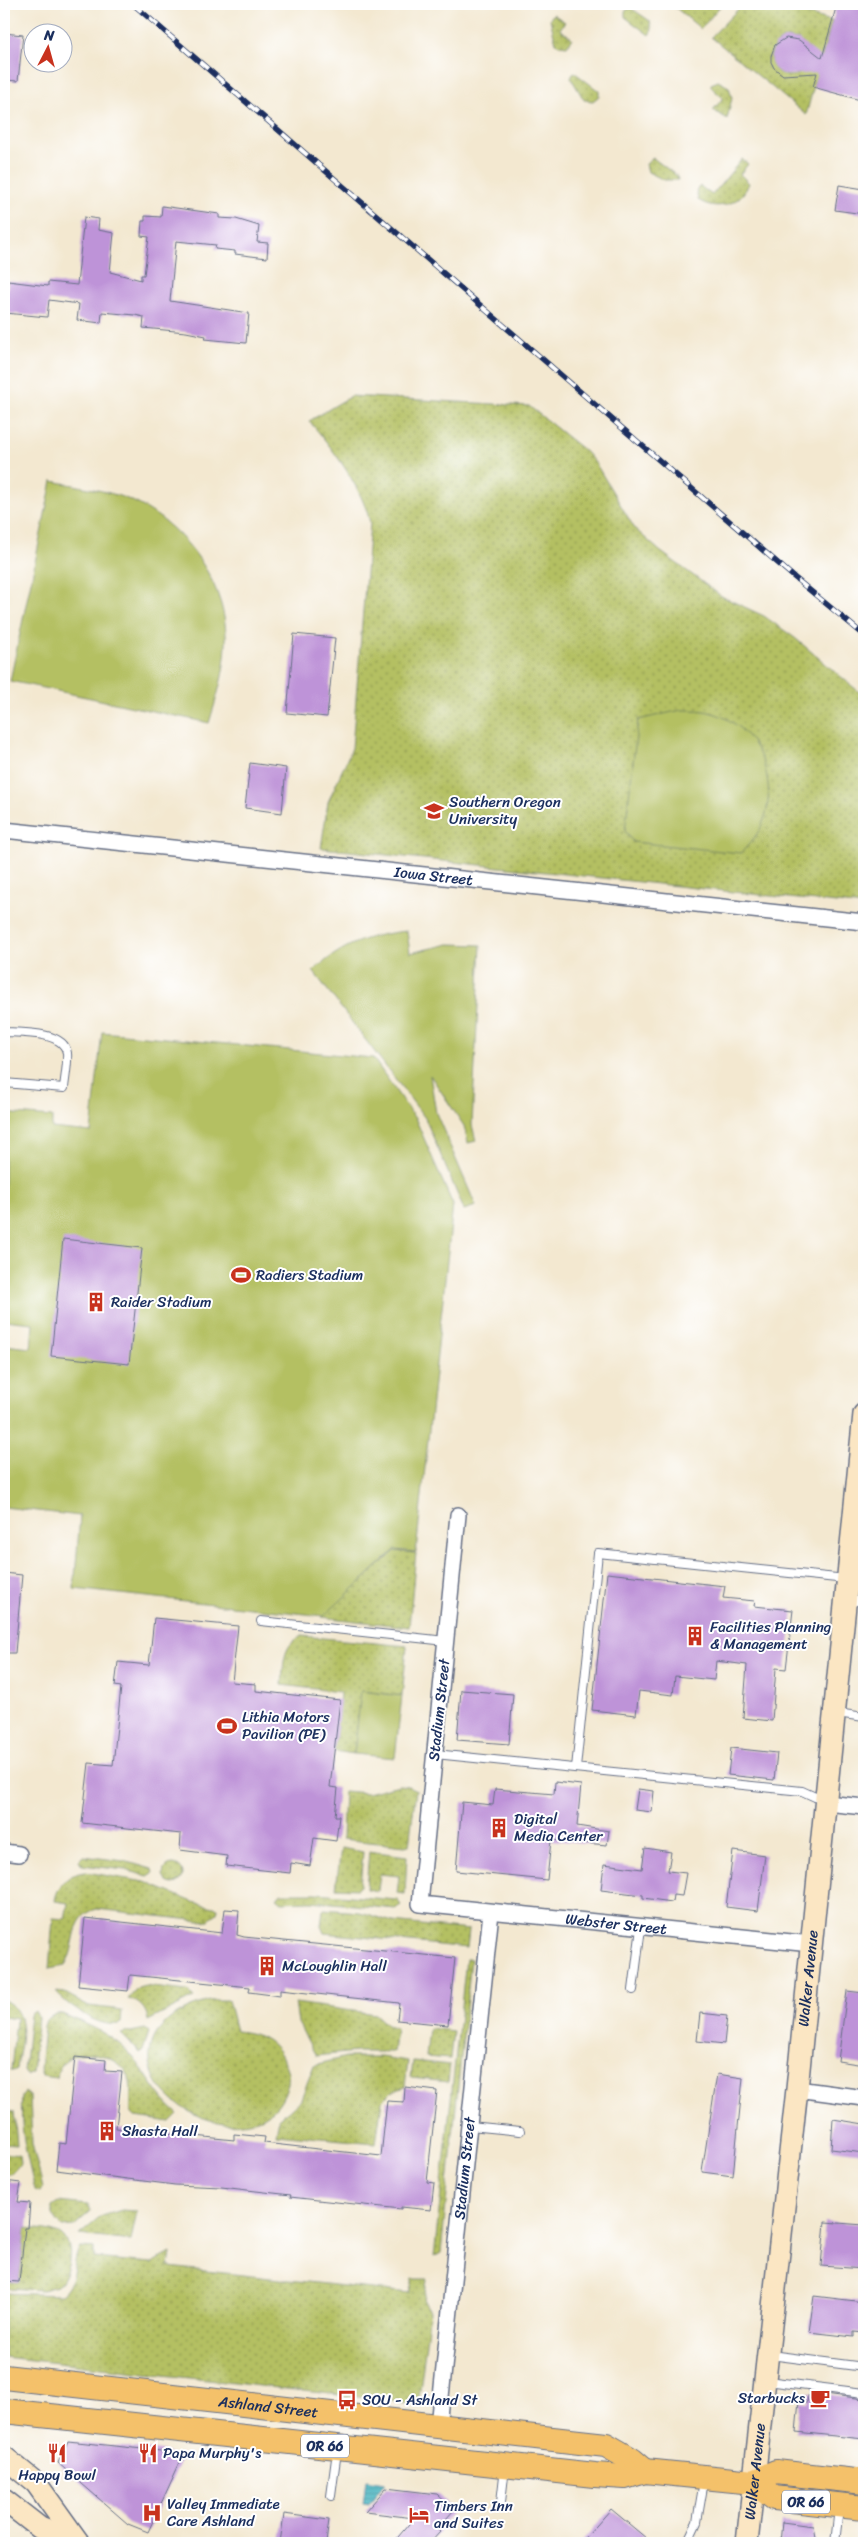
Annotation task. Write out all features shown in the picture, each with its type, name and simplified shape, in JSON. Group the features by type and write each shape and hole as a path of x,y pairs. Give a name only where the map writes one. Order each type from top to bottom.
{"main road":[{"name":"Ashland Street","path":"4,2377 606,2445 632,2460 645,2471"},
{"name":"OR 66","path":"4,2411 625,2476 645,2471 753,2482 776,2472 864,2482"},
{"path":"505,2464 522,2451 556,2453 584,2443"},
{"name":"OR 66","path":"753,2482 774,2498 864,2508"}],"street":[{"name":"Iowa Street","path":"4,830 864,922"},
{"name":"Walker Avenue","path":"747,2543 797,2090 834,1712 855,1601 848,1579 864,1414"},
{"name":"Stadium Street","path":"420,1904 458,1515"},
{"path":"826,1802 864,1807"},
{"path":"4,1852 19,1854"},
{"name":"Webster Street","path":"420,1904 811,1944"},
{"name":"Stadium Street","path":"438,2426 491,1912"},
{"path":"797,2090 864,2098"},
{"path":"4,2456 36,2483 79,2543"},
{"path":"4,2500 40,2528 79,2543"}],"lane":[{"path":"4,1032 48,1036 60,1041 67,1052 64,1088 4,1083"},
{"path":"576,1768 598,1553 848,1579"},
{"path":"260,1621 446,1641"},
{"path":"834,1712 864,1717"},
{"path":"435,1754 802,1790 826,1802"},
{"path":"633,1990 642,1928"},
{"path":"470,2126 520,2131"},
{"path":"768,2355 864,2367"},
{"path":"765,2381 864,2393"},
{"path":"331,2496 337,2447"},
{"path":"501,2502 505,2464"},
{"path":"687,2543 697,2522 704,2477"},
{"path":"835,2543 839,2506"}],"green space":[{"path":"671,4 722,4 701,29"},
{"path":"743,4 781,4 796,11 832,21 806,115 711,37","holes":["786,38 799,40 801,73 791,76 783,75 773,65 771,58 772,50 777,43"]},
{"path":"631,8 650,21 652,30 649,35 625,17 625,11"},
{"path":"553,14 565,22 560,29 572,38 567,46 556,43 550,19"},
{"path":"574,72 599,91 599,96 593,101 584,100 571,78"},
{"path":"718,81 729,87 732,98 727,119 713,110 723,98 711,87 711,84"},
{"path":"653,158 677,176 678,180 664,180 648,172 646,164"},
{"path":"742,159 748,164 740,174 749,183 740,197 720,206 705,204 698,200 696,190 700,186 712,195"},
{"path":"351,396 529,406 585,451 596,464 635,529 660,551 721,596 764,616 795,638 864,696 864,906 321,848 328,802 352,748 370,523 361,496 346,469 309,421"},
{"path":"52,481 102,491 130,500 168,524 199,559 211,579 220,600 225,623 226,645 224,665 209,723 10,681"},
{"path":"681,710 704,711 721,716 736,725 749,738 759,753 765,769 768,805 759,831 741,853 633,842 625,831 638,720"},
{"path":"407,931 410,953 449,944 481,945 472,1125 476,1141 468,1143 464,1126 430,1075 436,1113 476,1206 464,1210 425,1118 313,971 335,954 357,942 380,935"},
{"name":"Radiers Stadium","path":"102,1032 373,1058 416,1120 453,1205 416,1552 395,1550 324,1616 74,1589 80,1516 4,1507 4,1345 31,1348 33,1323 4,1320 4,1113 52,1117 52,1128 91,1132"},
{"path":"395,1551 416,1553 409,1627 321,1617"},
{"path":"302,1636 407,1646 402,1696 361,1691 354,1754 334,1751 339,1692 282,1685 287,1650 295,1640"},
{"path":"361,1691 402,1696 395,1758 354,1754"},
{"path":"399,1785 408,1786 416,1790 409,1845 342,1839 344,1791 367,1793"},
{"path":"341,1848 363,1852 360,1886 357,1889 336,1888"},
{"path":"369,1851 407,1856 405,1894 397,1893 399,1876 380,1874 378,1891 366,1889"},
{"path":"83,1856 124,1861 152,1869 153,1873 148,1876 125,1870 82,1865 79,1860"},
{"path":"169,1864 177,1864 183,1870 183,1878 177,1884 169,1884 163,1878 163,1870"},
{"path":"86,1872 145,1882 193,1902 218,1908 217,1913 209,1920 200,1921 97,1909 82,1918 78,1925 72,1950 65,1966 49,1969 53,1918 65,1919 68,1903 55,1901 56,1895 61,1885 69,1877"},
{"path":"281,1893 317,1893 397,1900 401,1905 396,1909 311,1901 282,1902 277,1898"},
{"path":"323,1909 360,1912 393,1922 469,1930 467,1948 324,1933 321,1926"},
{"path":"466,1959 471,1959 441,2253 434,2257"},
{"path":"145,1986 187,1991 194,1998 148,2021 142,2006 128,1999 138,1988"},
{"path":"56,1992 65,1993 89,2006 122,2010 121,2023 105,2024 86,2016 68,2004"},
{"path":"4,2000 18,2013 21,2021 22,2030 17,2069 13,2071 11,2071 16,2019 4,2017"},
{"path":"215,2000 228,2000 236,2031 260,2036 272,2044 282,2056 287,2069 288,2083 275,2108 253,2121 226,2123 199,2116 174,2102 157,2082 150,2058 157,2033 175,2015 199,2004"},
{"path":"295,2003 375,2014 387,2025 396,2028 393,2052 356,2052 316,2056 298,2023"},
{"path":"35,2011 38,2017 32,2073 27,2076 24,2071 30,2015"},
{"path":"55,2014 62,2014 81,2022 117,2042 138,2063 158,2093 178,2114 170,2122 135,2117 131,2113 131,2087 127,2073 121,2066 101,2055 90,2053 78,2054 68,2058 61,2066 57,2078 42,2076 40,2070 44,2026 46,2020"},
{"path":"429,2028 453,2031 450,2059 426,2057"},
{"path":"145,2029 149,2032 143,2051 140,2053 121,2034"},
{"path":"346,2057 381,2057 408,2061 405,2087 391,2092 382,2101 376,2143 276,2134 279,2119 301,2099 314,2065"},
{"path":"413,2061 450,2065 448,2082 411,2078"},
{"path":"25,2092 30,2096 32,2144 43,2187 40,2192 35,2190 24,2143 21,2107 22,2095"},
{"path":"4,2111 14,2112 17,2145 4,2144"},
{"path":"4,2153 19,2155 20,2164 11,2174 4,2174"},
{"path":"58,2202 88,2205 91,2211 74,2226 62,2227 52,2212 52,2206"},
{"path":"122,2210 137,2211 131,2241 79,2235 102,2216"},
{"path":"25,2228 51,2231 65,2239 70,2252 69,2260 65,2275 57,2286 42,2290 4,2288 4,2281 19,2282"},
{"path":"80,2247 94,2248 94,2258 152,2263 171,2253 169,2267 409,2293 413,2279 427,2279 424,2301 430,2311 419,2398 410,2403 4,2357 4,2293 61,2295 72,2278 75,2259"}],"water":[{"path":"366,2480 385,2483 369,2504 363,2503"}],"building":[{"path":"837,4 864,4 864,101 813,87 817,73 783,75 774,68 771,62 775,45 786,38 799,40 822,58"},
{"path":"4,33 22,35 18,81 4,80"},
{"path":"839,185 864,189 864,214 835,210"},
{"path":"162,206 219,214 219,218 236,219 259,226 257,242 268,243 267,258 235,254 235,251 215,249 216,245 176,241 170,301 249,313 246,343 205,339 206,336 186,332 143,328 144,317 135,315 102,312 101,323 77,320 79,304 49,300 47,317 5,313 8,281 48,286 48,282 77,285 84,217 99,219 98,230 114,233 110,272 141,280 141,275 144,275 149,237 141,236 142,221 145,221 145,216 161,217"},
{"path":"294,634 335,638 327,717 287,713"},
{"path":"250,763 286,768 282,813 245,808"},
{"name":"Raider Stadium","path":"63,1239 142,1248 129,1364 51,1356"},
{"path":"4,1573 22,1575 15,1653 4,1653"},
{"name":"Facilities Planning & Management","path":"607,1573 725,1586 723,1598 755,1601 754,1606 793,1610 786,1669 776,1668 772,1721 743,1718 747,1665 716,1661 714,1680 675,1676 673,1695 639,1691 636,1715 592,1710"},
{"name":"Lithia Motors Pavilion (PE)","path":"154,1618 238,1626 232,1682 256,1684 256,1691 340,1700 330,1787 338,1788 335,1816 339,1816 336,1841 314,1838 310,1866 291,1863 290,1873 226,1866 227,1856 180,1850 181,1834 82,1823 89,1763 113,1765 121,1687 115,1686 118,1662 149,1665"},
{"path":"461,1690 513,1694 509,1744 457,1740"},
{"path":"731,1748 777,1753 774,1780 728,1775"},
{"name":"Digital Media Center","path":"555,1782 581,1785 577,1826 609,1831 607,1845 551,1840 547,1880 456,1871 462,1802 493,1805 495,1789 554,1794"},
{"path":"638,1789 654,1791 652,1812 635,1810"},
{"path":"645,1848 671,1852 668,1871 686,1873 682,1896 673,1895 672,1902 643,1898 643,1895 601,1890 604,1864 642,1869"},
{"path":"733,1851 765,1855 758,1911 726,1907"},
{"name":"McLoughlin Hall","path":"225,1909 239,1910 237,1935 244,1937 455,1958 448,2025 397,2020 399,2003 280,1990 280,1996 249,1992 250,1987 130,1975 128,1991 78,1986 85,1918 222,1933"},
{"path":"847,1991 864,1993 864,2065 838,2061"},
{"path":"700,2013 727,2016 724,2044 697,2041"},
{"name":"Shasta Hall","path":"75,2057 106,2060 105,2071 122,2072 116,2128 234,2140 234,2134 265,2137 264,2143 381,2156 387,2101 404,2102 405,2087 437,2091 427,2182 434,2183 431,2210 401,2207 401,2209 290,2197 291,2195 221,2187 175,2185 56,2170 59,2143 66,2144"},
{"path":"717,2074 743,2078 733,2176 702,2172"},
{"path":"833,2119 864,2124 864,2153 831,2149"},
{"path":"4,2181 21,2183 18,2202 30,2203 28,2228 25,2228 19,2282 4,2281"},
{"path":"825,2222 864,2225 864,2269 821,2266"},
{"path":"814,2296 864,2302 864,2333 854,2332 854,2337 809,2332"},
{"path":"809,2392 864,2399 864,2439 796,2432 799,2401 807,2402"},
{"path":"68,2441 161,2451 181,2460 148,2532 128,2524 58,2463"},
{"name":"Timbers Inn and Suites","path":"386,2488 437,2494 454,2510 437,2529 440,2532 430,2543 393,2543 414,2518 365,2512"},
{"path":"611,2509 652,2543 581,2543"},
{"path":"284,2514 329,2520 326,2543 280,2543"},
{"path":"782,2522 813,2526 816,2543 780,2543"}],"railway":[{"path":"133,4 795,578 864,635"}],"place":[{"name":"Southern Oregon University","path":"434,811"},
{"name":"Radiers Stadium","path":"241,1275"},
{"name":"Raider Stadium","path":"96,1302"},
{"name":"Facilities Planning & Management","path":"695,1636"},
{"name":"Lithia Motors Pavilion (PE)","path":"227,1726"},
{"name":"Digital Media Center","path":"499,1828"},
{"name":"McLoughlin Hall","path":"267,1966"},
{"name":"Shasta Hall","path":"107,2131"},
{"name":"Starbucks","path":"820,2398"},
{"name":"SOU - Ashland St","path":"347,2400"},
{"name":"Happy Bowl","path":"57,2453"},
{"name":"Papa Murphy's","path":"148,2453"},
{"name":"Valley Immediate Care Ashland","path":"152,2513"},
{"name":"Timbers Inn and Suites","path":"419,2515"}]}
